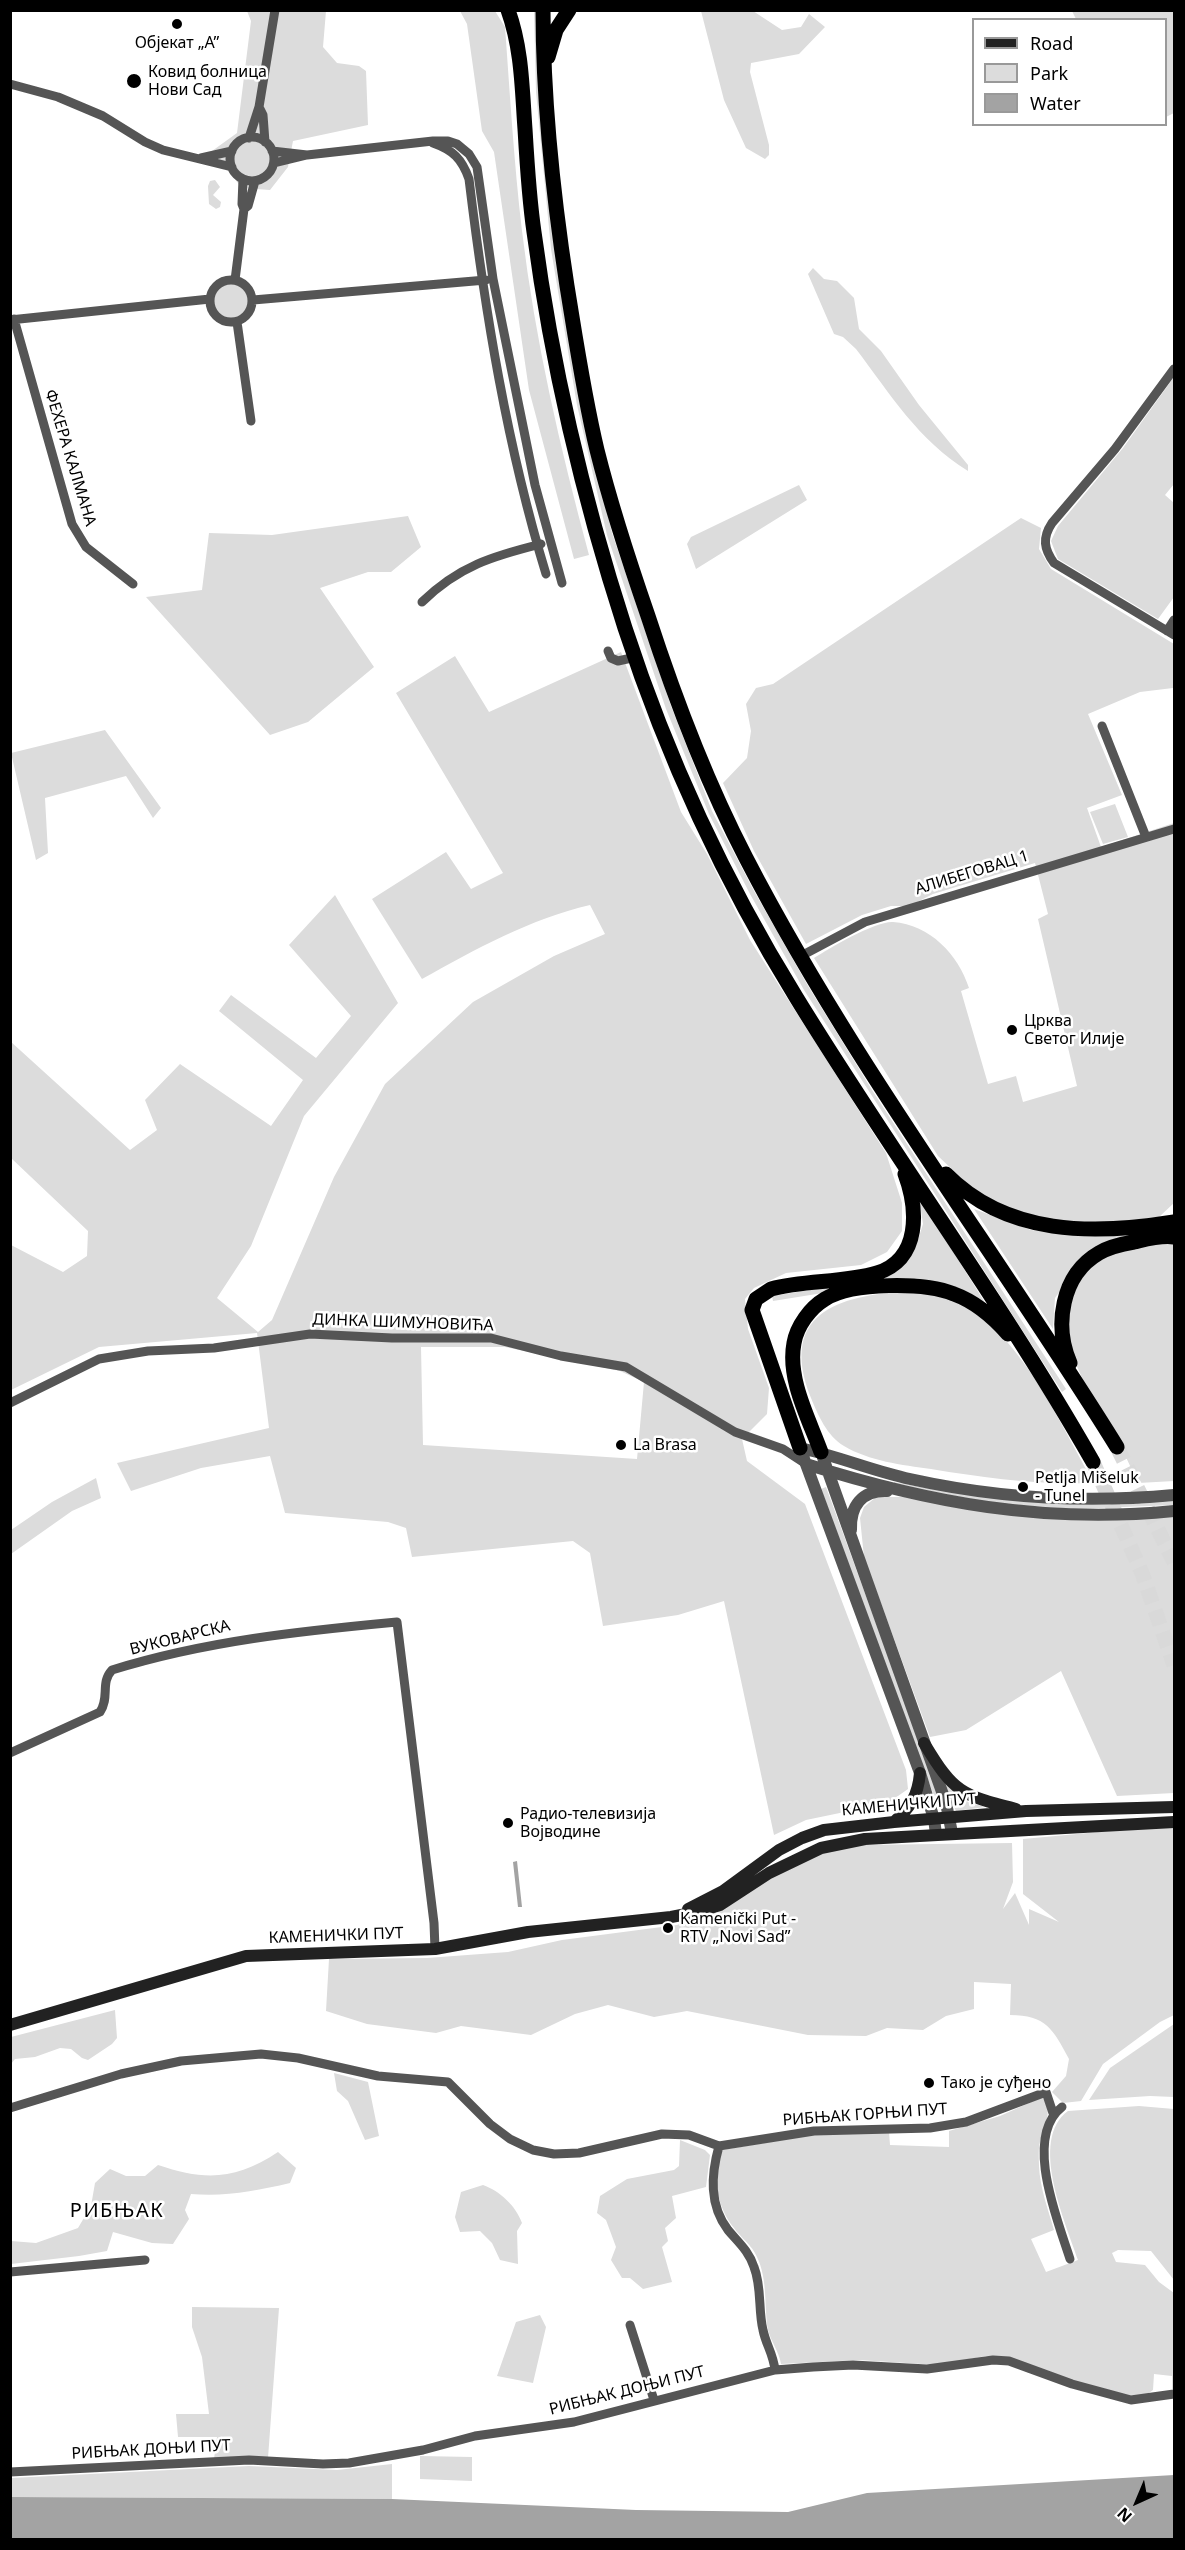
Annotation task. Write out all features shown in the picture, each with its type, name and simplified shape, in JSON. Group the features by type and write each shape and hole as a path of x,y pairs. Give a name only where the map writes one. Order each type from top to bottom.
{"highway":[{"path":"508,10 520,55 533,228 554,362 586,499 636,657 695,806 736,890 796,997 979,1275 1093,1462"},
{"path":"543,10 544,77 556,212 581,372 597,447 622,538 666,672 715,794 745,856 792,942 917,1143 1083,1391 1117,1447"},
{"path":"544,77 556,30 569,10"},
{"path":"800,1448 762,1344 752,1310 753,1304 761,1294 771,1289 875,1273 888,1267 899,1257 913,1232 914,1203 905,1175 885,1134"},
{"path":"917,1143 974,1198 1000,1213 1036,1224 1094,1229 1174,1222"},
{"path":"1083,1391 1067,1356 1060,1322 1064,1303 1076,1274 1099,1252 1144,1239 1174,1238"},
{"path":"821,1452 792,1370 794,1342 802,1322 825,1299 869,1287 932,1287 975,1303 1000,1324 1032,1361"}],"main road":[{"path":"924,1743 943,1773 960,1791 981,1800 1026,1811"},
{"path":"894,1822 914,1802 920,1773"},
{"name":"КАМЕНИЧКИ ПУТ","path":"670,1917 723,1891 779,1850 824,1830 1026,1811 1174,1807"},
{"name":"КАМЕНИЧКИ ПУТ","path":"10,2025 246,1956 435,1948 528,1932 670,1917 720,1905 769,1873 821,1848 865,1839 1174,1822"}],"street":[{"path":"249,138 259,108 275,10"},
{"path":"10,84 58,97 103,116 145,142 163,150 232,167 243,179 255,181 266,176 274,163 272,151 265,142 263,116 259,108"},
{"path":"232,167 232,151 236,145 249,138 265,142"},
{"path":"428,141 456,155 464,164 469,179 481,280 502,392 537,545 546,574"},
{"path":"274,163 307,155 428,141 448,141 457,144 469,154 477,167 494,279 535,485 562,583"},
{"path":"201,158 232,151"},
{"path":"272,151 307,155"},
{"path":"235,280 244,209 242,204 243,179"},
{"path":"244,209 248,206 255,181"},
{"path":"253,300 494,279"},
{"path":"235,280 247,287 253,300 249,314 237,322 223,322 217,318 210,306 211,292 221,282 235,280"},
{"path":"12,319 210,299"},
{"name":"ФЕХЕРА КАЛМАНА","path":"12,319 72,524 86,547 133,584"},
{"path":"237,322 251,421"},
{"path":"1174,369 1119,444 1052,523 1047,531 1045,545 1054,563 1171,633 1174,620"},
{"path":"422,602 440,585 471,565 550,542"},
{"path":"608,651 611,658 618,661 636,657"},
{"path":"1102,726 1146,837"},
{"name":"АЛИБЕГОВАЦ 1","path":"801,957 865,922 1174,829"},
{"name":"ДИНКА ШИМУНОВИЋА","path":"10,1403 99,1359 148,1351 214,1348 310,1334 392,1338 491,1338 561,1356 626,1367 735,1432 783,1449 806,1464"},
{"path":"800,1448 821,1452 909,1479 983,1491 1085,1498 1174,1495"},
{"path":"800,1448 920,1773 934,1819 936,1834"},
{"name":"ДИНКА ШИМУНОВИЋА","path":"783,1449 800,1448"},
{"path":"821,1452 951,1817 952,1833"},
{"path":"806,1464 957,1504 1047,1513 1127,1514 1174,1510"},
{"path":"851,1541 852,1512 856,1503 863,1496 880,1491 906,1492"},
{"name":"ВУКОВАРСКА","path":"10,1753 99,1712 105,1703 106,1678 112,1670 189,1649 241,1639 398,1622 434,1923 435,1948"},
{"name":"РИБЊАК ГОРЊИ ПУТ","path":"10,2108 121,2073 181,2061 261,2054 327,2063 378,2076 448,2082 490,2124 510,2139 533,2151 554,2154 579,2153 662,2134 689,2135 719,2146 814,2131 939,2126 966,2122 1046,2092 1053,2114"},
{"path":"1062,2107 1053,2114 1046,2138 1044,2165 1048,2188 1070,2259"},
{"path":"719,2146 714,2173 714,2203 728,2229 747,2250 754,2265 758,2278 763,2330 773,2355 775,2370"},
{"path":"10,2272 145,2260"},
{"path":"630,2325 654,2400"},
{"name":"РИБЊАК ДОЊИ ПУТ","path":"10,2472 237,2461 349,2463 423,2450 475,2436 574,2422 775,2370 853,2365 927,2369 993,2360 1009,2361 1072,2384 1131,2400 1174,2394"}],"green space":[{"path":"247,11 326,11 323,47 337,63 359,66 366,71 368,125 293,141 288,167 270,190 242,188 212,151 237,133 251,21"},
{"path":"460,11 495,11 505,27 512,129 527,272 558,434 589,555 574,559 529,390 494,152 482,131 467,24"},
{"path":"534,11 538,11 582,404 612,533 671,706 712,811 808,986 872,1090 1066,1389 1062,1392 804,990 750,894 709,814 666,709 607,535 577,405 551,249 536,92"},
{"path":"701,11 753,11 782,30 801,27 809,14 825,27 799,54 751,63 750,72 769,145 769,155 765,159 746,148 724,100"},
{"path":"1072,11 1174,11 1174,113 1167,116 1167,18 1076,18"},
{"path":"215,180 220,187 213,195 221,202 220,207 216,209 209,204 208,186 210,181"},
{"path":"813,268 824,279 837,281 854,298 859,329 881,351 919,405 968,465 968,471 950,459 920,431 906,416 856,349 843,337 834,334 808,274"},
{"path":"231,283 244,289 250,302 244,315 231,321 218,315 212,302 218,289"},
{"path":"1174,377 1174,484 1165,495 1174,503 1174,597 1158,619 1058,559 1051,541 1058,526 1123,448"},
{"path":"799,485 807,500 696,569 687,544 691,537"},
{"path":"408,516 421,547 391,572 368,572 320,588 374,667 308,722 270,735 146,597 202,590 209,533 272,535"},
{"path":"1021,518 1041,528 1039,549 1051,569 1174,644 1174,693 1173,688 1140,692 1088,714 1122,795 1087,808 1101,847 1174,823 1174,1203 1159,1217 1092,1224 1037,1218 1001,1206 976,1192 938,1156 814,958 853,936 885,923 906,924 919,929 941,943 958,964 964,976 969,988 961,991 988,1084 1016,1076 1023,1102 1077,1086 1038,919 1048,914 1035,863 933,894 909,906 891,906 862,915 806,944 754,851 723,783 747,758 751,731 746,704 756,688 773,684"},
{"path":"621,652 681,812 707,854 750,940 886,1153 902,1203 902,1231 887,1252 861,1265 786,1273 754,1288 745,1299 748,1329 769,1388 767,1414 742,1439 747,1461 805,1504 906,1770 908,1789 888,1803 806,1820 774,1835 724,1601 678,1615 603,1626 590,1553 573,1541 412,1557 406,1528 388,1522 285,1513 270,1456 201,1468 131,1491 117,1463 269,1428 257,1333 99,1347 11,1390 11,1245 63,1272 87,1256 88,1231 11,1158 10,1041 130,1150 157,1130 145,1100 180,1064 271,1126 303,1080 219,1011 231,995 316,1058 351,1016 289,945 335,895 398,1003 304,1116 251,1246 217,1298 258,1332 272,1320 334,1177 385,1084 473,1002 554,956 605,934 590,905 525,927 483,946 422,979 372,899 446,852 471,889 503,873 396,693 455,656 489,712","holes":["421,1347 505,1347 620,1371 644,1382 637,1459 423,1445"]},
{"path":"105,730 161,808 153,818 126,776 45,798 48,853 36,860 11,753"},
{"path":"1115,804 1128,837 1103,844 1090,812"},
{"path":"919,1197 987,1306 944,1284 916,1278 773,1301 772,1296 880,1279 903,1264 917,1243 923,1224"},
{"path":"974,1209 1031,1230 1073,1235 1174,1226 1174,1232 1117,1238 1070,1277 1055,1298 1053,1329"},
{"path":"1174,1242 1174,1481 1138,1483 1118,1440 1087,1389 1071,1353 1068,1303 1074,1287 1092,1264 1117,1250"},
{"path":"916,1291 952,1299 976,1314 998,1333 1018,1355 1035,1380 1094,1483 1012,1480 897,1464 854,1451 833,1437 814,1405 803,1368 803,1344 810,1326 824,1312 842,1303 865,1296"},
{"path":"96,1478 101,1498 72,1511 11,1554 11,1530 52,1502"},
{"path":"894,1482 999,1499 1034,1502 1104,1505 1174,1501 1174,1505 1074,1509 994,1503 894,1485"},
{"path":"826,1487 939,1795 934,1796 821,1489"},
{"path":"876,1497 911,1497 1092,1518 1174,1517 1174,1793 1117,1796 1061,1671 966,1730 930,1737 864,1557 860,1518 864,1507"},
{"path":"941,1779 968,1802 985,1807 956,1811"},
{"path":"1174,1825 1174,2015 1160,2022 1103,2064 1081,2101 1063,2103 1052,2092 1066,2076 1069,2059 1058,2039 1047,2026 1032,2018 1010,2015 1011,1984 974,1982 974,2009 946,2016 923,2030 887,2028 866,2036 808,2035 687,2011 654,2017 608,2005 575,2014 531,2035 461,2026 436,2033 367,2024 326,2011 329,1959 427,1958 508,1952 562,1940 677,1925 703,1916 817,1851 859,1845 1012,1843 1013,1882 1003,1909 1015,1893 1029,1925 1029,1909 1059,1922 1023,1894 1023,1839"},
{"path":"115,2010 117,2038 88,2060 71,2049 60,2048 35,2057 15,2059 11,2064 11,2037"},
{"path":"1174,2024 1174,2097 1150,2096 1089,2100 1110,2068"},
{"path":"334,2073 368,2082 379,2136 365,2140 348,2101 337,2091"},
{"path":"1043,2098 1046,2104 1048,2114 1039,2145 1040,2174 1054,2230 1031,2239 1046,2272 1078,2260 1059,2204 1050,2161 1051,2141 1056,2124 1068,2111 1139,2106 1174,2109 1174,2280 1151,2251 1118,2250 1112,2253 1116,2262 1145,2265 1159,2282 1174,2293 1174,2389 1172,2389 1172,2376 1154,2374 1153,2390 1146,2395 1129,2396 986,2356 938,2365 859,2360 781,2364 768,2330 764,2284 757,2257 728,2220 720,2201 716,2181 722,2150 812,2135 889,2132 890,2145 949,2147 949,2131 1000,2116"},
{"path":"680,2140 705,2150 710,2155 706,2187 672,2196 676,2218 665,2228 668,2241 662,2247 672,2282 643,2289 630,2278 622,2278 611,2260 616,2247 606,2220 597,2213 600,2196 627,2179 674,2170 679,2166"},
{"path":"278,2152 296,2168 290,2183 240,2193 191,2194 185,2210 189,2219 173,2244 152,2243 113,2232 107,2251 11,2264 11,2241 36,2243 78,2228 91,2206 95,2183 110,2169 126,2176 145,2176 158,2165 191,2174 220,2175 248,2168"},
{"path":"483,2185 507,2200 522,2223 517,2231 518,2264 500,2260 492,2243 480,2231 460,2232 455,2217 461,2192"},
{"path":"192,2307 279,2308 268,2458 214,2459 217,2437 178,2437 176,2414 209,2414 202,2357 192,2327"},
{"path":"540,2315 546,2327 533,2383 497,2376 516,2322"},
{"path":"420,2456 472,2457 472,2481 420,2479"},
{"path":"392,2464 392,2499 11,2497 11,2478 249,2466 337,2470"}],"water":[{"path":"517,1861 522,1907 518,1907 513,1862"},
{"path":"1174,2475 1174,2539 11,2539 11,2497 392,2499 636,2510 788,2512 867,2493"}],"tunnel":[{"path":"1117,1447 1174,1562"},
{"path":"1093,1462 1142,1573 1174,1665"}],"place":[{"name":"Објекат „А”","path":"177,24"},
{"name":"Ковид болница Нови Сад","path":"134,81"},
{"name":"Црква Светог Илије","path":"1012,1030"},
{"name":"La Brasa","path":"621,1445"},
{"name":"Petlja Mišeluk - Tunel","path":"1023,1487"},
{"name":"Радио-телевизија Војводине","path":"508,1823"},
{"name":"Kamenički Put - RTV „Novi Sad”","path":"668,1928"},
{"name":"Тако је суђено","path":"929,2083"}],"district":[{"name":"РИБЊАК","path":"117,2211"}]}
